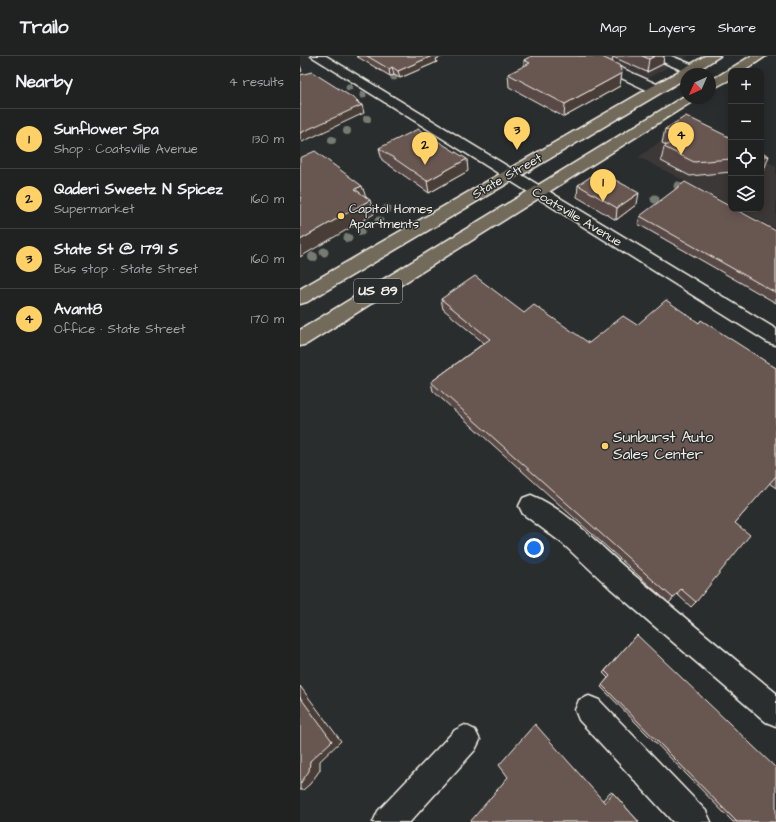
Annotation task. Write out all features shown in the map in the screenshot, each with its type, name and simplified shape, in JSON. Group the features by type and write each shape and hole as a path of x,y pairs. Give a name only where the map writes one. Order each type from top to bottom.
{"main road":[{"name":"State Street","path":"693,68 714,56"},
{"path":"740,68 760,56"},
{"name":"State Street","path":"300,297 680,75"},
{"path":"716,83 728,76"},
{"name":"State Street","path":"300,338 681,104"}],"street":[{"name":"Coatsville Avenue","path":"317,56 537,193 776,338"},
{"path":"585,56 656,89"},
{"path":"660,56 689,68"},
{"path":"319,72 333,66"},
{"path":"531,506 571,535 619,579 776,712"},
{"path":"589,710 695,822"},
{"path":"389,822 465,740"}],"shaded area":[{"path":"600,56 688,56 648,78"},
{"path":"687,122 728,142 728,203 639,157"},
{"path":"764,160 776,166 776,229 745,212 764,212"}],"building":[{"path":"367,56 432,56 398,71 392,67 389,69"},
{"path":"532,56 600,56 619,65 622,73 565,104 508,74 530,63 524,60"},
{"path":"642,56 655,56 649,59"},
{"path":"312,72 362,105 300,133 300,75"},
{"path":"686,116 728,137 728,159 694,162 664,147 680,137 665,129"},
{"path":"418,129 467,159 427,181 379,148"},
{"name":"Capitol Homes Apartments","path":"315,151 362,186 355,189 370,200 300,240 300,158"},
{"path":"599,171 639,193 617,208 578,185"},
{"path":"685,182 728,205 728,212 741,212 776,231 776,293 640,216"},
{"name":"Sunburst Auto Sales Center","path":"475,276 524,313 534,305 589,343 623,316 637,325 666,300 699,323 701,320 776,368 776,476 735,523 750,535 696,602 681,589 673,598 431,382 490,339 441,299"},
{"path":"637,635 776,768 776,822 737,822 602,685 610,676 605,671"},
{"path":"300,697 332,741 310,761 309,771 300,784"},
{"path":"535,724 605,803 613,793 639,822 470,822 508,777 499,765"}],"place":[{"name":"State St @ 1791 S","path":"517,150"},
{"name":"Avant8","path":"681,155"},
{"name":"Qaderi Sweetz N Spicez","path":"425,165"},
{"name":"Sunflower Spa","path":"603,202"},
{"name":"Capitol Homes Apartments","path":"341,216"},
{"name":"Sunburst Auto Sales Center","path":"605,446"}]}
